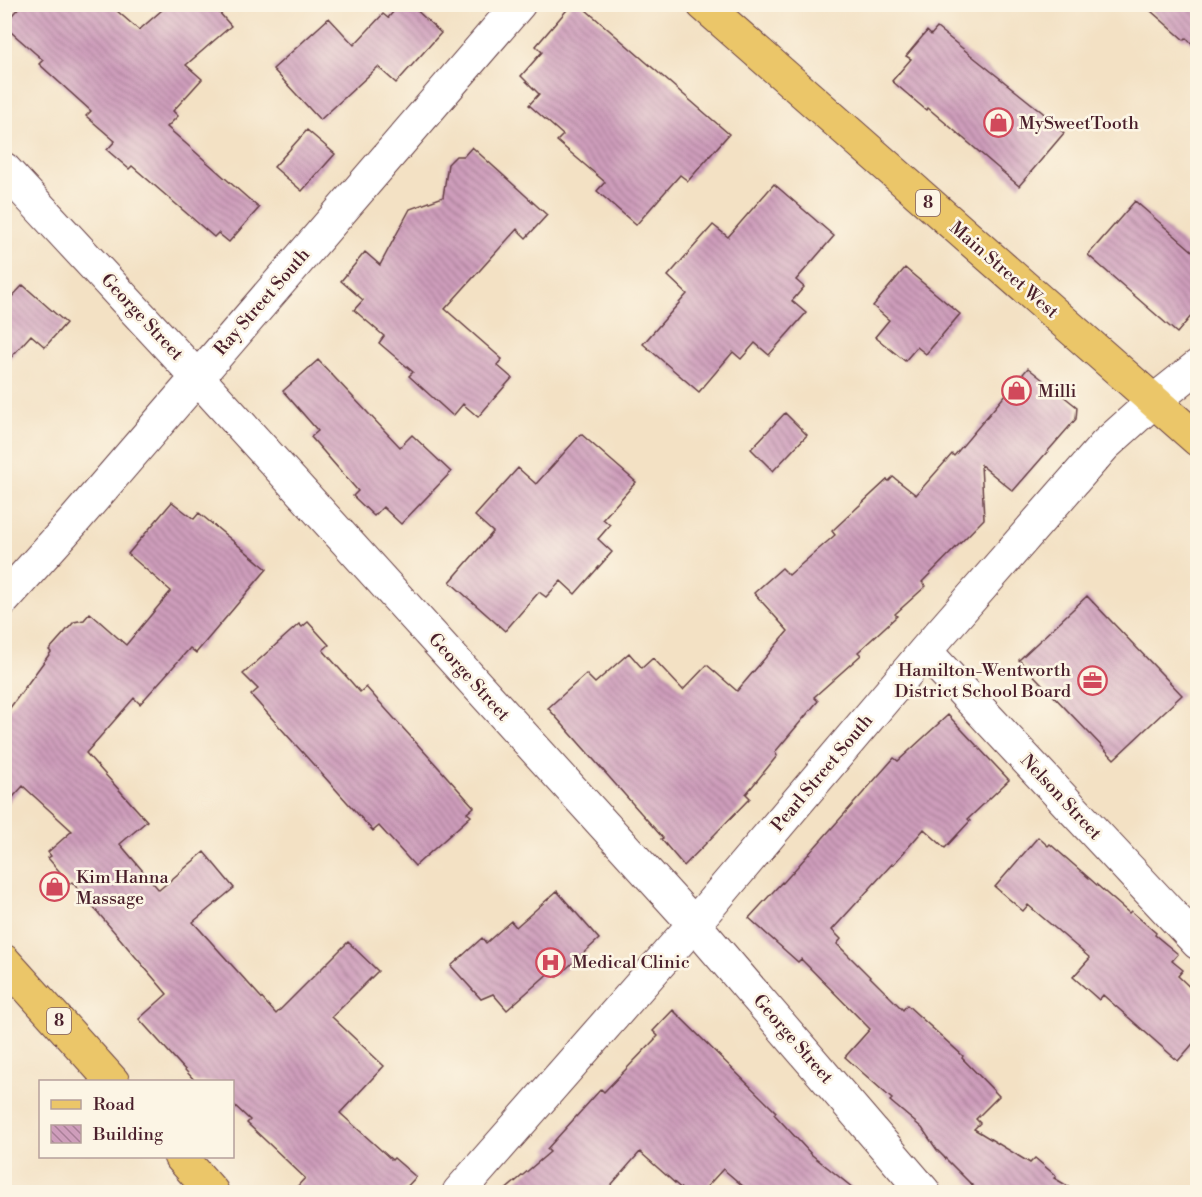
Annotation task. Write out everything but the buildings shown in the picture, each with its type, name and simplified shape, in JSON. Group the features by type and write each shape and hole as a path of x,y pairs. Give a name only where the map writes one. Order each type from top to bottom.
{"main road":[{"name":"Main Street West","path":"703,4 1197,440"},
{"name":"8","path":"4,961 111,1080"},
{"path":"182,1158 212,1192"}],"street":[{"name":"Ray Street South","path":"4,599 74,521 519,4"},
{"name":"George Street","path":"4,169 197,377 694,924 924,1192"},
{"name":"Pearl Street South","path":"459,1192 694,924 925,651 1105,445 1197,366"},
{"name":"Nelson Street","path":"925,651 1197,943"}],"place":[{"name":"MySweetTooth","path":"998,123"},
{"name":"Milli","path":"1017,391"},
{"name":"Hamilton-Wentworth District School Board","path":"1092,680"},
{"name":"Kim Hanna Massage","path":"55,887"},
{"name":"Medical Clinic","path":"551,962"}]}
